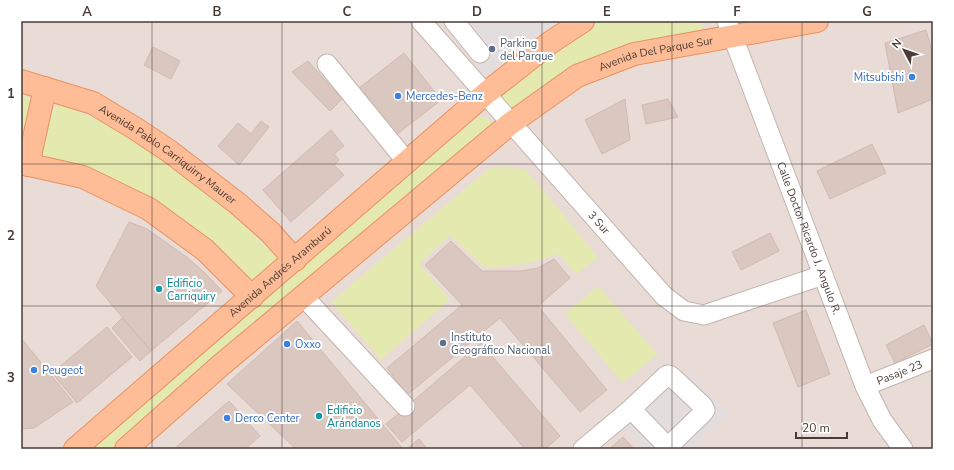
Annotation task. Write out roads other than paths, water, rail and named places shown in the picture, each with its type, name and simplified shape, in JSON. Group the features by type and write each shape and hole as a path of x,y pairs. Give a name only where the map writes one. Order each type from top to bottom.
{"main road":[{"path":"485,94 551,42 583,21"},
{"name":"Avenida Del Parque Sur","path":"511,123 577,76 627,56 730,29 817,21"},
{"name":"Avenida Pablo Carriquirry Maurer","path":"21,82 93,103 136,129 169,151 237,203 270,232 295,260"},
{"path":"45,88 24,164 83,177 109,188 149,209 205,250 252,297"},
{"name":"Avenida Andrés Aramburú","path":"75,449 485,94"},
{"path":"126,449 221,365 511,123"}],"street":[{"name":"3 Sur","path":"421,21 664,296 684,311 704,315 823,275"},
{"path":"454,21 480,53"},
{"name":"Calle Doctor Ricardo J. Angulo R.","path":"730,29 865,386 882,420 903,449"},
{"path":"327,64 407,162"},
{"path":"304,297 405,406"},
{"name":"Pasaje 23","path":"865,386 933,359"},
{"path":"583,449 631,409"}],"place":[{"name":"Parking del Parque","path":"492,49"},
{"name":"Mitsubishi","path":"912,77"},
{"name":"Mercedes-Benz","path":"398,96"},
{"name":"Edificio Carriquiry","path":"159,289"},
{"name":"Instituto Geográfico Nacional","path":"443,343"},
{"name":"Oxxo","path":"287,344"},
{"name":"Peugeot","path":"34,370"},
{"name":"Edificio Arándanos","path":"319,416"},
{"name":"Derco Center","path":"227,418"}]}
